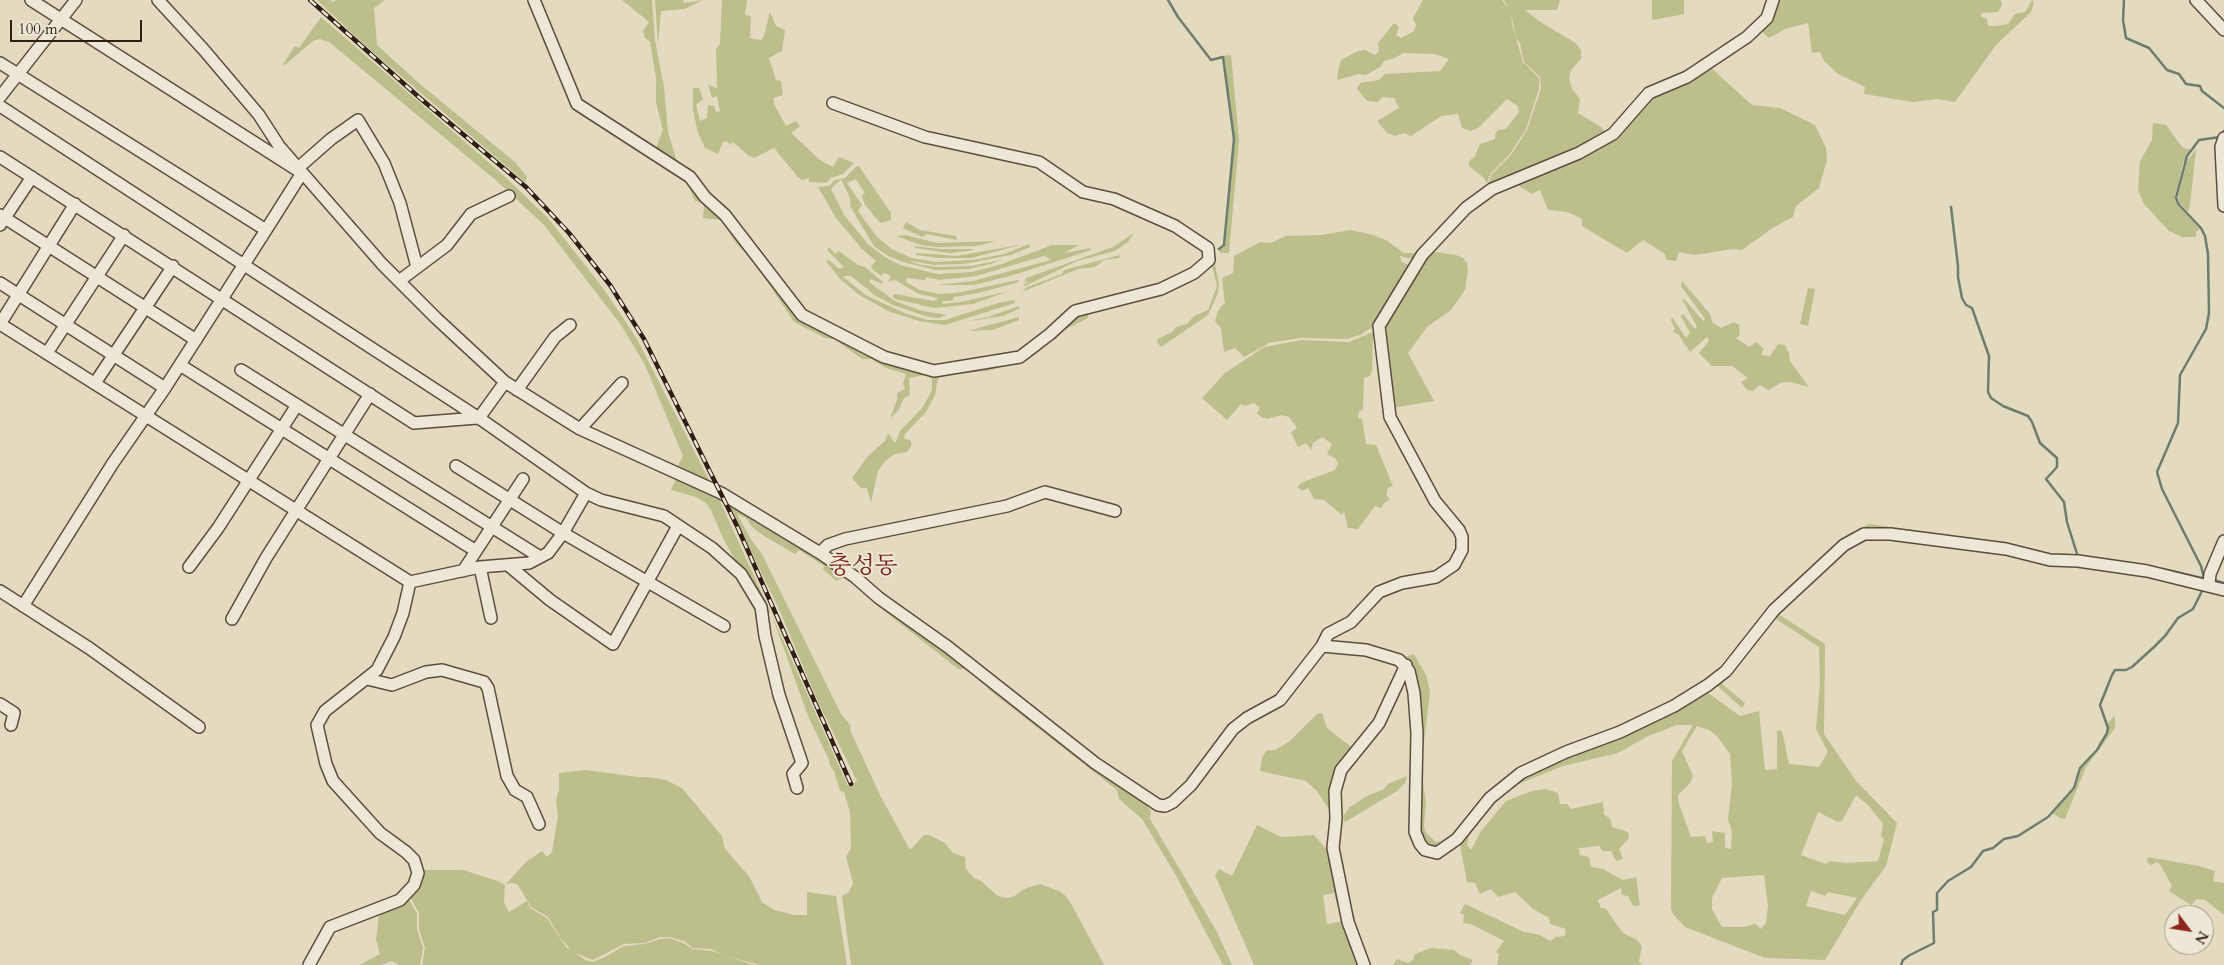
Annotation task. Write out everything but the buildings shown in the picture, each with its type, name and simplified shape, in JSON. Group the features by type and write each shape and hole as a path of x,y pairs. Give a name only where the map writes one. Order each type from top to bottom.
{"street":[{"path":"31,0 300,171"},
{"path":"0,97 76,0"},
{"path":"158,0 204,50 259,115 278,146 399,281 505,382 580,429 721,493 820,553 948,647 1095,763 1149,799 1165,806 1192,785 1233,729 1247,718 1280,700 1322,646 1328,634 1351,622 1379,592 1402,583 1436,577 1454,565 1462,550 1462,537 1459,530 1435,501 1390,417 1379,326 1422,255 1466,208 1492,189 1579,153 1613,134 1649,93 1687,77 1753,32 1767,18 1773,0"},
{"path":"534,0 577,104 690,177 705,197 725,215 802,315 884,357 934,371 1020,357 1050,334 1074,311 1161,289 1194,273 1208,260 1208,248 1175,226 1114,199 1082,192 1039,162 925,137 834,103"},
{"path":"2196,0 2224,30"},
{"path":"0,63 266,230"},
{"path":"0,106 479,418 586,493 601,500 664,516 728,561 741,574 761,607 765,636 780,695 802,763 793,774 797,788"},
{"path":"23,606 146,414 166,388 266,230 300,171 332,139 358,120 384,163 400,203 418,268"},
{"path":"2224,138 2221,148 2224,206"},
{"path":"1,160 76,204 414,423 465,417 479,418"},
{"path":"32,177 2,220 49,246 196,340"},
{"path":"399,281 447,245 471,214 509,196"},
{"path":"76,204 0,324 146,414 296,512 410,582 480,567 529,562 548,553 563,533 586,493"},
{"path":"47,353 124,235"},
{"path":"95,383 172,266"},
{"path":"0,283 166,388"},
{"path":"517,390 555,337 570,325"},
{"path":"180,364 476,551"},
{"path":"241,370 540,557"},
{"path":"479,418 505,382"},
{"path":"580,429 622,383"},
{"path":"232,619 370,394"},
{"path":"189,567 218,528 247,480 297,405"},
{"path":"456,466 563,533 724,626"},
{"path":"464,571 523,479"},
{"path":"820,553 828,545 845,539 1007,506 1045,492 1115,511"},
{"path":"508,564 550,600 613,644 678,526"},
{"path":"1322,646 1378,652 1406,665 1412,681 1418,733 1415,832 1425,850 1437,853 1457,839 1490,798 1521,773 1566,752 1620,732 1674,706 1708,685 1726,671 1774,610 1844,545 1857,536 1873,533 2006,549 2050,560 2078,561 2147,570 2209,584 2224,590"},
{"path":"2209,584 2210,574 2224,541"},
{"path":"480,567 491,618"},
{"path":"310,965 330,928 400,900 414,885 418,873 418,868 406,852 380,833 333,782 317,725 321,716 377,670 394,637 403,613 410,582"},
{"path":"0,591 129,675 199,727"},
{"path":"1364,965 1348,922 1334,855 1335,791 1341,770 1379,723 1406,665"},
{"path":"367,679 392,685 426,672 442,670 484,682 488,688 507,776 515,790 527,797 539,824"},
{"path":"0,704 14,713 11,725"}],"green space":[{"path":"317,0 330,0 333,2 336,0 385,0 374,8 377,45 420,84 516,163 527,177 525,182 360,41"},
{"path":"622,0 652,0 655,40 664,87 668,132 677,162 655,150 663,130 656,102 656,78 650,42 645,38 643,31 649,22"},
{"path":"655,0 683,0 684,3 703,0 685,9 661,11 658,45"},
{"path":"722,0 747,0 745,15 751,16 750,38 761,40 764,36 770,12 776,26 785,30 782,51 769,58 776,80 781,81 783,95 774,98 774,104 786,126 796,121 800,126 791,133 820,160 833,167 839,157 854,163 843,174 831,178 826,183 809,182 809,178 802,180 798,177 774,148 754,158 733,142 730,145 727,141 723,142 718,154 705,148 698,133 693,110 693,88 699,88 703,99 696,105 700,121 707,118 708,105 714,106 716,112 720,111 717,96 712,98 708,84 717,89 716,49 720,44"},
{"path":"1423,0 1502,0 1508,8 1504,0 1560,0 1557,10 1525,10 1539,21 1577,44 1581,51 1581,59 1571,70 1569,79 1572,89 1580,99 1578,113 1601,127 1607,134 1485,191 1492,174 1511,155 1527,130 1541,89 1540,77 1524,62 1520,43 1516,38 1523,62 1539,78 1539,89 1526,129 1510,154 1491,173 1487,183 1483,177 1469,166 1469,161 1475,156 1480,144 1495,139 1495,134 1498,130 1506,129 1519,112 1518,106 1507,99 1478,128 1471,131 1462,128 1458,114 1441,116 1411,136 1404,133 1395,136 1387,133 1377,121 1399,108 1394,98 1382,97 1378,102 1367,101 1357,89 1360,83 1379,80 1385,74 1440,71 1449,59 1435,54 1403,53 1395,58 1384,61 1380,67 1366,75 1359,74 1337,80 1338,71 1341,60 1358,51 1365,50 1375,55 1379,51 1378,43 1394,23 1399,27 1396,35 1401,38 1414,31 1416,25 1413,18"},
{"path":"1652,0 1684,0 1684,14 1652,20"},
{"path":"1776,0 2001,0 2002,5 1998,12 1982,13 1980,16 1987,19 1988,26 2008,24 2015,14 2025,12 2032,0 2034,2 2031,12 1996,45 1955,102 1937,99 1913,102 1864,94 1865,87 1838,74 1824,61 1820,52 1812,53 1808,23 1785,29 1769,38 1760,30"},
{"path":"321,17 502,174 548,218 603,288 637,339 712,486 676,469 683,456 645,365 621,325 544,225 498,182 329,42 320,39 313,41 285,65 283,64 295,46 299,48"},
{"path":"1231,55 1239,140 1229,253 1220,253 1219,250 1225,246 1234,139 1223,56"},
{"path":"1709,66 1752,105 1780,108 1815,125 1826,148 1827,160 1819,188 1796,206 1793,217 1774,227 1742,250 1733,249 1695,255 1679,252 1676,261 1666,260 1665,254 1643,240 1627,253 1582,226 1582,219 1568,212 1548,210 1540,190 1532,194 1514,183 1580,155 1645,100"},
{"path":"2153,123 2166,125 2183,148 2192,150 2183,163 2175,198 2178,206 2200,229 2196,232 2196,237 2182,237 2169,231 2144,204 2138,190 2140,161 2152,140"},
{"path":"2196,149 2188,212 2181,205 2178,197 2187,161"},
{"path":"858,165 891,213 891,220 881,223 874,216 864,203 862,195 865,193 856,179 847,183 862,205 858,211 877,237 893,250 912,258 936,262 973,260 1004,254 1029,244 1030,247 1011,255 963,264 934,265 906,260 921,265 938,267 971,266 1000,260 969,269 935,270 903,262 888,256 874,246 850,206 850,198 841,179 831,189 844,215 868,244 885,257 900,265 937,274 972,272 1002,264 1052,245 1079,245 1064,253 1091,248 1091,250 1017,274 974,285 937,285 973,281 1051,260 1045,256 1040,257 976,276 939,280 926,277 925,280 906,278 906,282 920,290 939,294 957,293 1018,280 1019,282 978,293 954,297 952,301 942,301 943,304 961,302 1009,291 973,304 934,308 895,299 892,296 895,294 934,301 938,298 919,294 895,280 888,282 891,276 884,273 881,276 873,270 871,266 876,261 862,249 836,218 818,187 829,186 835,180 845,178"},
{"path":"683,174 723,217 792,308 915,369 1016,361 1076,313 1136,297 1216,257 1218,293 1208,315 1161,347 1157,342 1158,339 1172,332 1176,327 1187,324 1194,316 1208,310 1217,286 1212,266 1172,291 1139,301 1122,303 1097,312 1091,311 1088,313 1088,318 1060,332 1024,361 987,371 947,375 938,378 935,395 926,412 905,434 904,439 910,440 912,445 907,452 895,454 885,461 878,471 871,503 867,488 861,488 852,478 868,456 885,441 888,433 896,442 900,431 923,407 932,390 932,378 925,375 909,378 910,395 904,398 898,411 890,418 897,400 897,393 905,389 903,384 906,374 886,368 871,359 862,359 834,339 825,338 794,322 754,262 736,243 721,220 703,218 704,206 701,202 695,201"},
{"path":"906,222 920,230 956,236 957,240 927,234 922,237 903,228"},
{"path":"1351,230 1386,240 1404,253 1413,253 1415,255 1412,259 1400,256 1402,262 1413,267 1377,324 1360,335 1347,339 1300,338 1269,343 1244,357 1235,348 1224,352 1221,328 1215,321 1218,311 1225,304 1222,278 1233,273 1234,256 1260,242 1271,243 1286,236 1321,235"},
{"path":"1134,233 1128,242 1115,251 1077,261 1025,286 1023,285 1029,281 1024,282 1026,278 1113,247"},
{"path":"905,235 937,243 996,241 977,246 937,247 921,245 896,236"},
{"path":"1024,244 971,258 940,258 916,255 916,253 957,256"},
{"path":"915,246 939,249 974,249 949,253 915,248"},
{"path":"829,247 835,254 839,251 858,265 865,267 883,282 882,284 871,279 869,282 895,301 922,311 947,315 939,318 928,317 893,305 876,296 851,276 842,276 867,296 907,314 928,320 945,320 998,303 1014,300 1015,303 945,325 919,321 888,311 858,294 840,279 826,261 829,260 839,269 844,267 827,250"},
{"path":"1428,251 1456,255 1463,258 1467,263 1468,271 1465,290 1451,310 1427,327 1408,353 1434,401 1392,408 1383,333 1385,321"},
{"path":"1120,255 1119,258 1104,260 1095,267 1078,269 1022,292 1027,287 1062,274 1064,270"},
{"path":"1682,281 1710,314 1712,322 1721,328 1734,322 1739,325 1740,335 1736,338 1749,347 1756,342 1764,349 1761,355 1770,356 1778,344 1785,345 1790,361 1809,387 1790,382 1780,383 1769,390 1760,385 1753,391 1747,390 1741,382 1748,378 1732,366 1712,366 1699,353 1709,341 1707,337 1690,352 1678,334 1673,332 1675,329 1671,320 1672,317 1686,338 1690,333 1681,316 1683,314 1695,329 1697,327 1682,299 1703,321 1705,319 1681,286"},
{"path":"1808,288 1815,289 1808,326 1800,324"},
{"path":"1019,306 1020,308 1003,316 964,322 988,317"},
{"path":"1019,317 1019,320 993,330 968,331"},
{"path":"1373,332 1372,371 1370,376 1364,378 1363,410 1359,411 1358,418 1362,419 1366,444 1376,445 1393,486 1388,488 1386,495 1390,500 1385,502 1381,508 1375,506 1358,529 1348,528 1344,512 1342,515 1324,500 1314,499 1308,488 1302,491 1297,487 1303,482 1335,470 1338,464 1336,459 1327,454 1332,444 1322,437 1313,443 1311,450 1306,443 1298,447 1291,432 1297,428 1289,417 1282,415 1267,419 1261,417 1257,414 1260,407 1253,403 1245,406 1241,404 1227,420 1202,398 1225,373 1264,347 1301,340 1349,342"},
{"path":"676,479 718,497 771,613 763,612 723,538 711,510 706,503 696,497 671,490"},
{"path":"726,500 848,576 836,581 823,569 824,566 799,550 795,554 764,536 752,527 746,518 737,514 752,541 762,554 841,714 851,726 850,730 881,797 910,850 924,835 929,835 945,843 953,853 965,857 966,869 974,878 981,881 998,896 1013,897 1024,889 1040,884 1059,891 1066,896 1073,907 1104,965 851,965 842,896 849,892 853,883 846,857 851,848 850,812 844,792 840,791 834,771 808,716 771,613 848,786 857,781 818,702 779,609"},
{"path":"1869,524 2010,543 2054,555 2176,572 2203,579 2203,582 1951,538 1850,539 1837,541"},
{"path":"875,599 968,667 966,669 958,669 873,602"},
{"path":"1775,612 1825,644 1824,734 1856,781 1897,823 1886,866 1861,900 1825,960 1765,958 1685,927 1673,914 1671,908 1672,761 1693,725 1677,725 1648,736 1618,753 1563,766 1506,789 1492,803 1469,836 1467,845 1471,850 1481,831 1506,801 1532,791 1546,789 1558,793 1560,804 1567,804 1571,809 1603,802 1604,814 1611,820 1612,827 1628,832 1629,838 1619,849 1623,859 1616,861 1611,851 1602,851 1600,846 1579,848 1580,855 1589,857 1591,867 1603,869 1623,880 1636,877 1640,905 1633,906 1628,896 1622,895 1621,888 1598,900 1601,908 1605,908 1623,933 1637,940 1642,946 1639,961 1642,965 1497,965 1499,955 1496,952 1504,941 1471,924 1463,923 1464,915 1460,913 1465,904 1524,932 1540,935 1550,941 1556,937 1565,936 1566,929 1550,924 1549,918 1533,909 1515,892 1498,897 1491,889 1480,894 1475,883 1467,882 1459,840 1506,786 1704,690 1740,716 1759,711 1765,770 1777,769 1777,730 1782,731 1789,764 1819,767 1828,752 1816,729 1820,683 1819,647 1773,617 1722,684 1745,703 1742,708 1714,683","holes":["1697,726 1709,730 1717,736 1730,754 1732,783 1728,819 1732,832 1731,849 1725,848 1725,833 1712,831 1713,842 1707,843 1705,836 1691,837 1679,804 1678,795 1690,783 1693,776 1682,751","1856,795 1869,806 1883,824 1881,836 1884,839 1878,861 1847,863 1830,861 1826,864 1801,855 1818,812 1838,822 1842,821","1764,875 1768,906 1766,923 1761,929 1755,924 1743,927 1722,927 1712,909 1712,898 1722,878","1811,891 1825,896 1828,892 1857,898 1845,915 1806,906"]},
{"path":"1414,654 1426,675 1430,692 1423,751 1423,783 1426,802 1424,826 1426,833 1436,842 1447,841 1444,848 1429,847 1420,837 1420,726 1401,658"},
{"path":"989,685 1137,794 1151,811 1150,819 1217,932 1232,965 1223,965 1174,872 1142,819 1119,799 1117,790 988,689"},
{"path":"1322,713 1327,728 1354,749 1342,765 1333,815 1316,790 1306,781 1260,771 1262,758 1266,751 1275,750 1289,742 1317,714"},
{"path":"2115,715 2115,728 2086,767 2065,819 2060,818 2052,813 2075,789 2081,768 2098,750 2107,734 2108,723"},
{"path":"586,770 666,780 682,788 722,836 725,849 749,876 762,902 774,910 794,915 807,915 807,892 836,896 847,965 759,965 723,955 711,949 693,948 684,941 669,937 660,937 645,943 624,944 593,960 573,952 562,940 548,917 531,907 518,885 513,883 506,884 526,862 542,851 547,857 552,852 558,816 556,800 559,790 559,773"},
{"path":"1407,776 1406,782 1397,791 1345,822 1343,816 1350,807 1367,796 1384,789 1388,784"},
{"path":"1257,825 1281,837 1314,835 1332,856 1342,902 1337,904 1334,893 1323,895 1327,924 1346,921 1361,965 1254,965 1215,875 1219,869 1232,876"},
{"path":"2148,857 2199,866 2215,871 2213,881 2224,883 2224,915 2214,905 2205,900 2197,899 2191,905 2169,891 2172,886 2161,866 2157,862 2151,865 2147,862"},
{"path":"422,870 463,870 498,881 505,885 504,902 509,912 527,901 530,908 547,918 566,947 587,961 593,962 624,946 645,944 669,938 693,949 711,951 754,965 422,965 425,948 419,929 419,913 409,895"},
{"path":"409,900 417,913 417,929 423,948 420,965 399,965 392,961 381,965 359,965 380,954 376,940 379,914"},
{"path":"1431,948 1454,950 1460,955 1473,960 1470,965 1393,965 1397,959 1408,963 1413,960 1415,954"}],"waterway":[{"path":"1168,0 1178,17 1211,60 1223,57 1234,139 1224,245 1219,249"},
{"path":"2124,0 2123,20 2126,38 2149,48 2167,70 2179,74 2186,84 2200,86 2202,91 2224,108"},
{"path":"2204,578 2201,566 2162,489 2157,472 2178,423 2180,375 2206,329 2209,313 2208,254 2205,236 2201,228 2179,205 2176,198 2187,156 2199,140 2220,137 2224,131"},
{"path":"1951,207 1962,298 1966,305 1972,308 1989,356 1988,392 1991,398 2003,406 2028,416 2040,443 2057,458 2057,467 2046,479 2064,502 2067,522 2078,557"},
{"path":"2163,569 2206,579"},
{"path":"2214,580 2224,583"},
{"path":"1901,965 1903,960 1910,955 1934,943 1933,912 1937,910 1937,893 1948,881 1971,867 1983,851 1993,848 2004,839 2018,836 2048,817 2074,788 2080,768 2097,750 2107,733 2108,728 2100,705 2115,670 2126,670 2132,667 2154,647 2178,618 2193,609 2203,589"}],"railway":[{"path":"310,0 421,99 526,187 569,233 610,285 644,339 737,526 851,784"}],"district":[{"name":"충성동","path":"863,567"}]}
